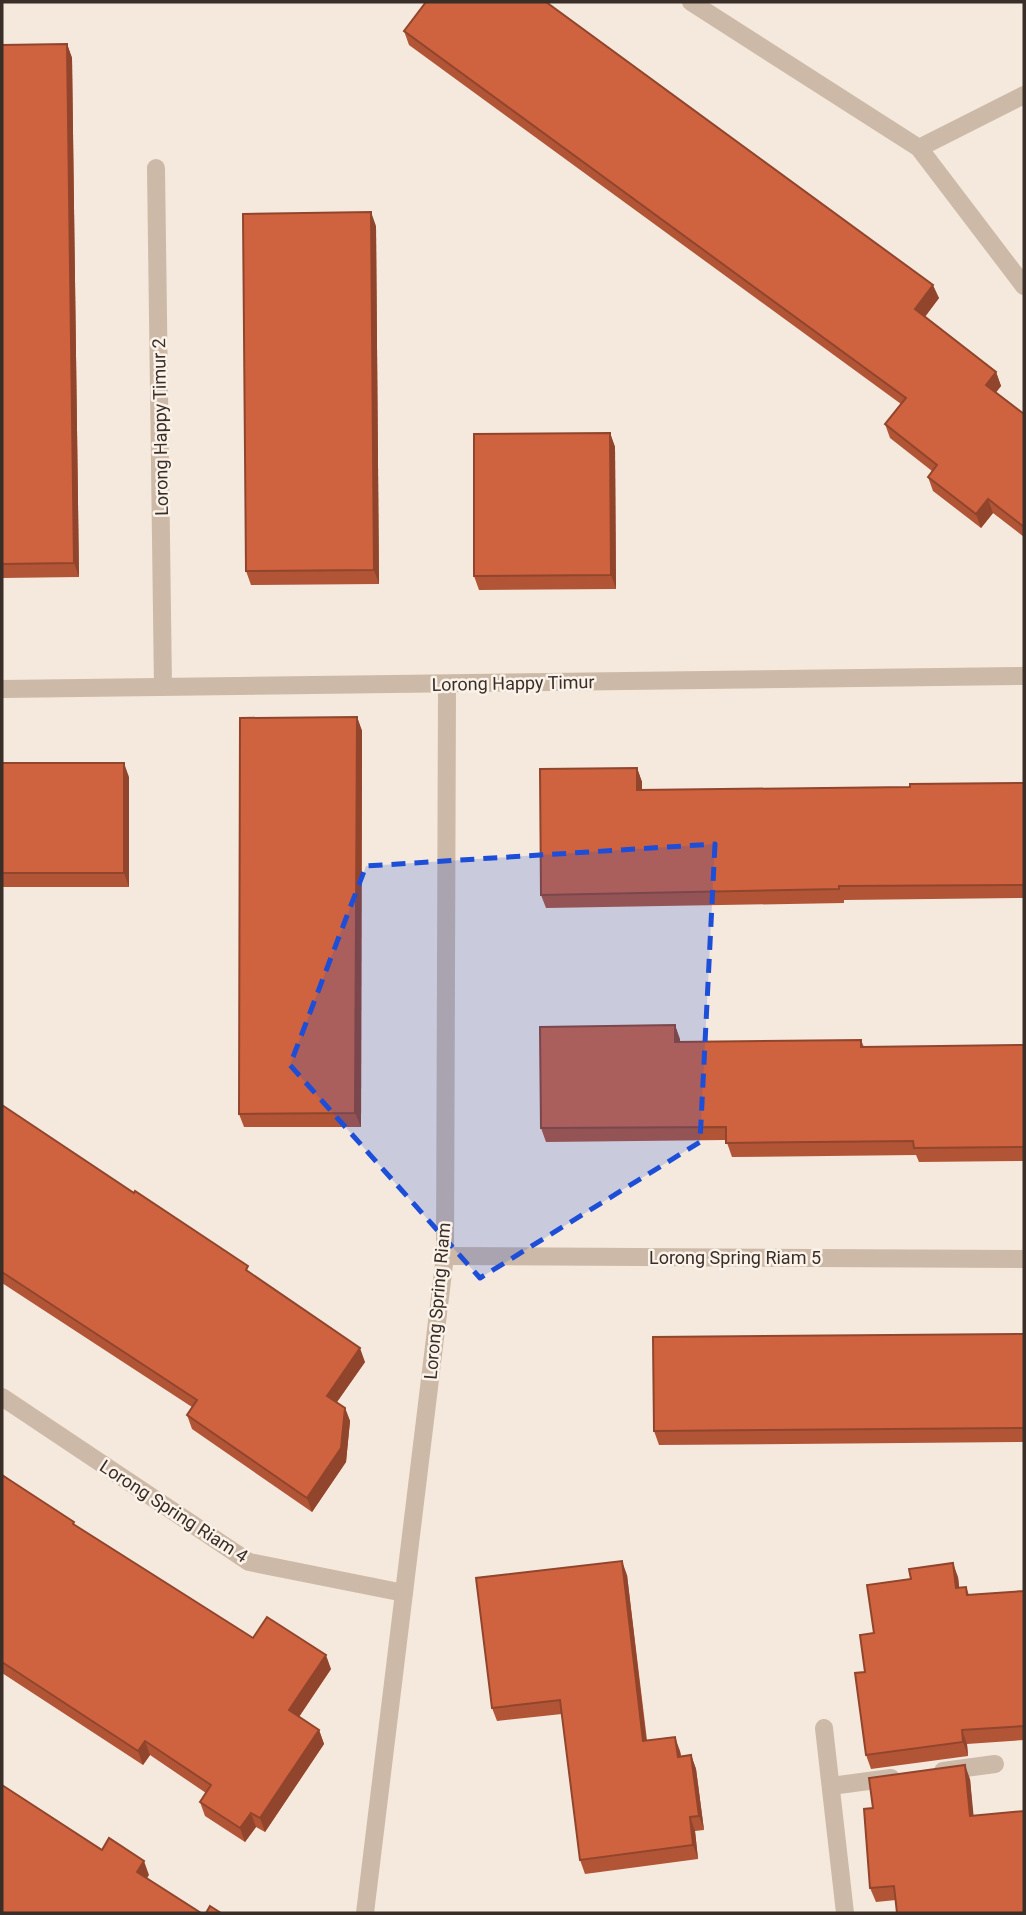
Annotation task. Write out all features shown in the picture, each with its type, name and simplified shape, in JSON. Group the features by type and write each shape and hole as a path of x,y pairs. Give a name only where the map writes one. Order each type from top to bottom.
{"street":[{"path":"691,2 919,148 1024,286"},
{"path":"919,148 1024,95"},
{"name":"Lorong Happy Timur 2","path":"156,168 163,687"},
{"name":"Lorong Happy Timur","path":"2,689 1024,676"},
{"name":"Lorong Spring Riam","path":"365,1913 445,1256 447,685"},
{"name":"Lorong Spring Riam 5","path":"445,1256 1024,1259"},
{"name":"Lorong Spring Riam 4","path":"2,1397 249,1562 404,1593"},
{"path":"824,1728 845,1913"},
{"path":"831,1786 995,1764"}],"highlighted area":[{"path":"715,844 700,1142 480,1278 290,1065 366,866"}],"building":[{"path":"426,2 546,2 933,285 915,309 996,372 986,385 1024,414 1024,527 988,499 976,514 928,477 937,465 885,424 906,398 404,31"},
{"path":"67,44 74,563 2,564 2,45"},
{"path":"371,212 374,570 246,571 243,214"},
{"path":"610,433 611,575 474,576 474,434"},
{"path":"357,717 355,1113 239,1114 240,718"},
{"path":"2,763 124,763 124,873 2,873"},
{"path":"637,768 637,790 1024,783 1024,885 839,886 839,889 541,895 540,769"},
{"path":"675,1025 675,1042 861,1040 861,1047 1024,1045 1024,1147 914,1148 913,1141 726,1143 726,1127 541,1128 540,1027"},
{"path":"2,1105 248,1266 246,1270 360,1348 327,1396 345,1408 341,1448 307,1498 187,1415 197,1400 2,1272"},
{"path":"1024,1334 1024,1428 654,1431 653,1337"},
{"path":"2,1475 74,1522 73,1524 253,1638 267,1617 326,1655 289,1710 319,1730 260,1818 251,1813 240,1828 200,1802 211,1785 145,1741 138,1751 2,1662"},
{"path":"622,1561 643,1741 675,1737 678,1757 691,1755 699,1816 690,1817 693,1845 580,1860 560,1700 492,1708 476,1578"},
{"path":"953,1563 956,1588 966,1587 967,1595 1024,1591 1024,1726 962,1730 963,1742 866,1755 855,1673 865,1672 860,1635 874,1633 867,1585 911,1579 909,1569"},
{"path":"965,1765 970,1816 1024,1811 1024,1913 897,1913 894,1886 870,1888 864,1809 873,1808 869,1778"},
{"path":"2,1785 102,1850 109,1838 144,1861 137,1872 201,1913 2,1913"},
{"path":"210,1906 221,1913 206,1913"}]}
